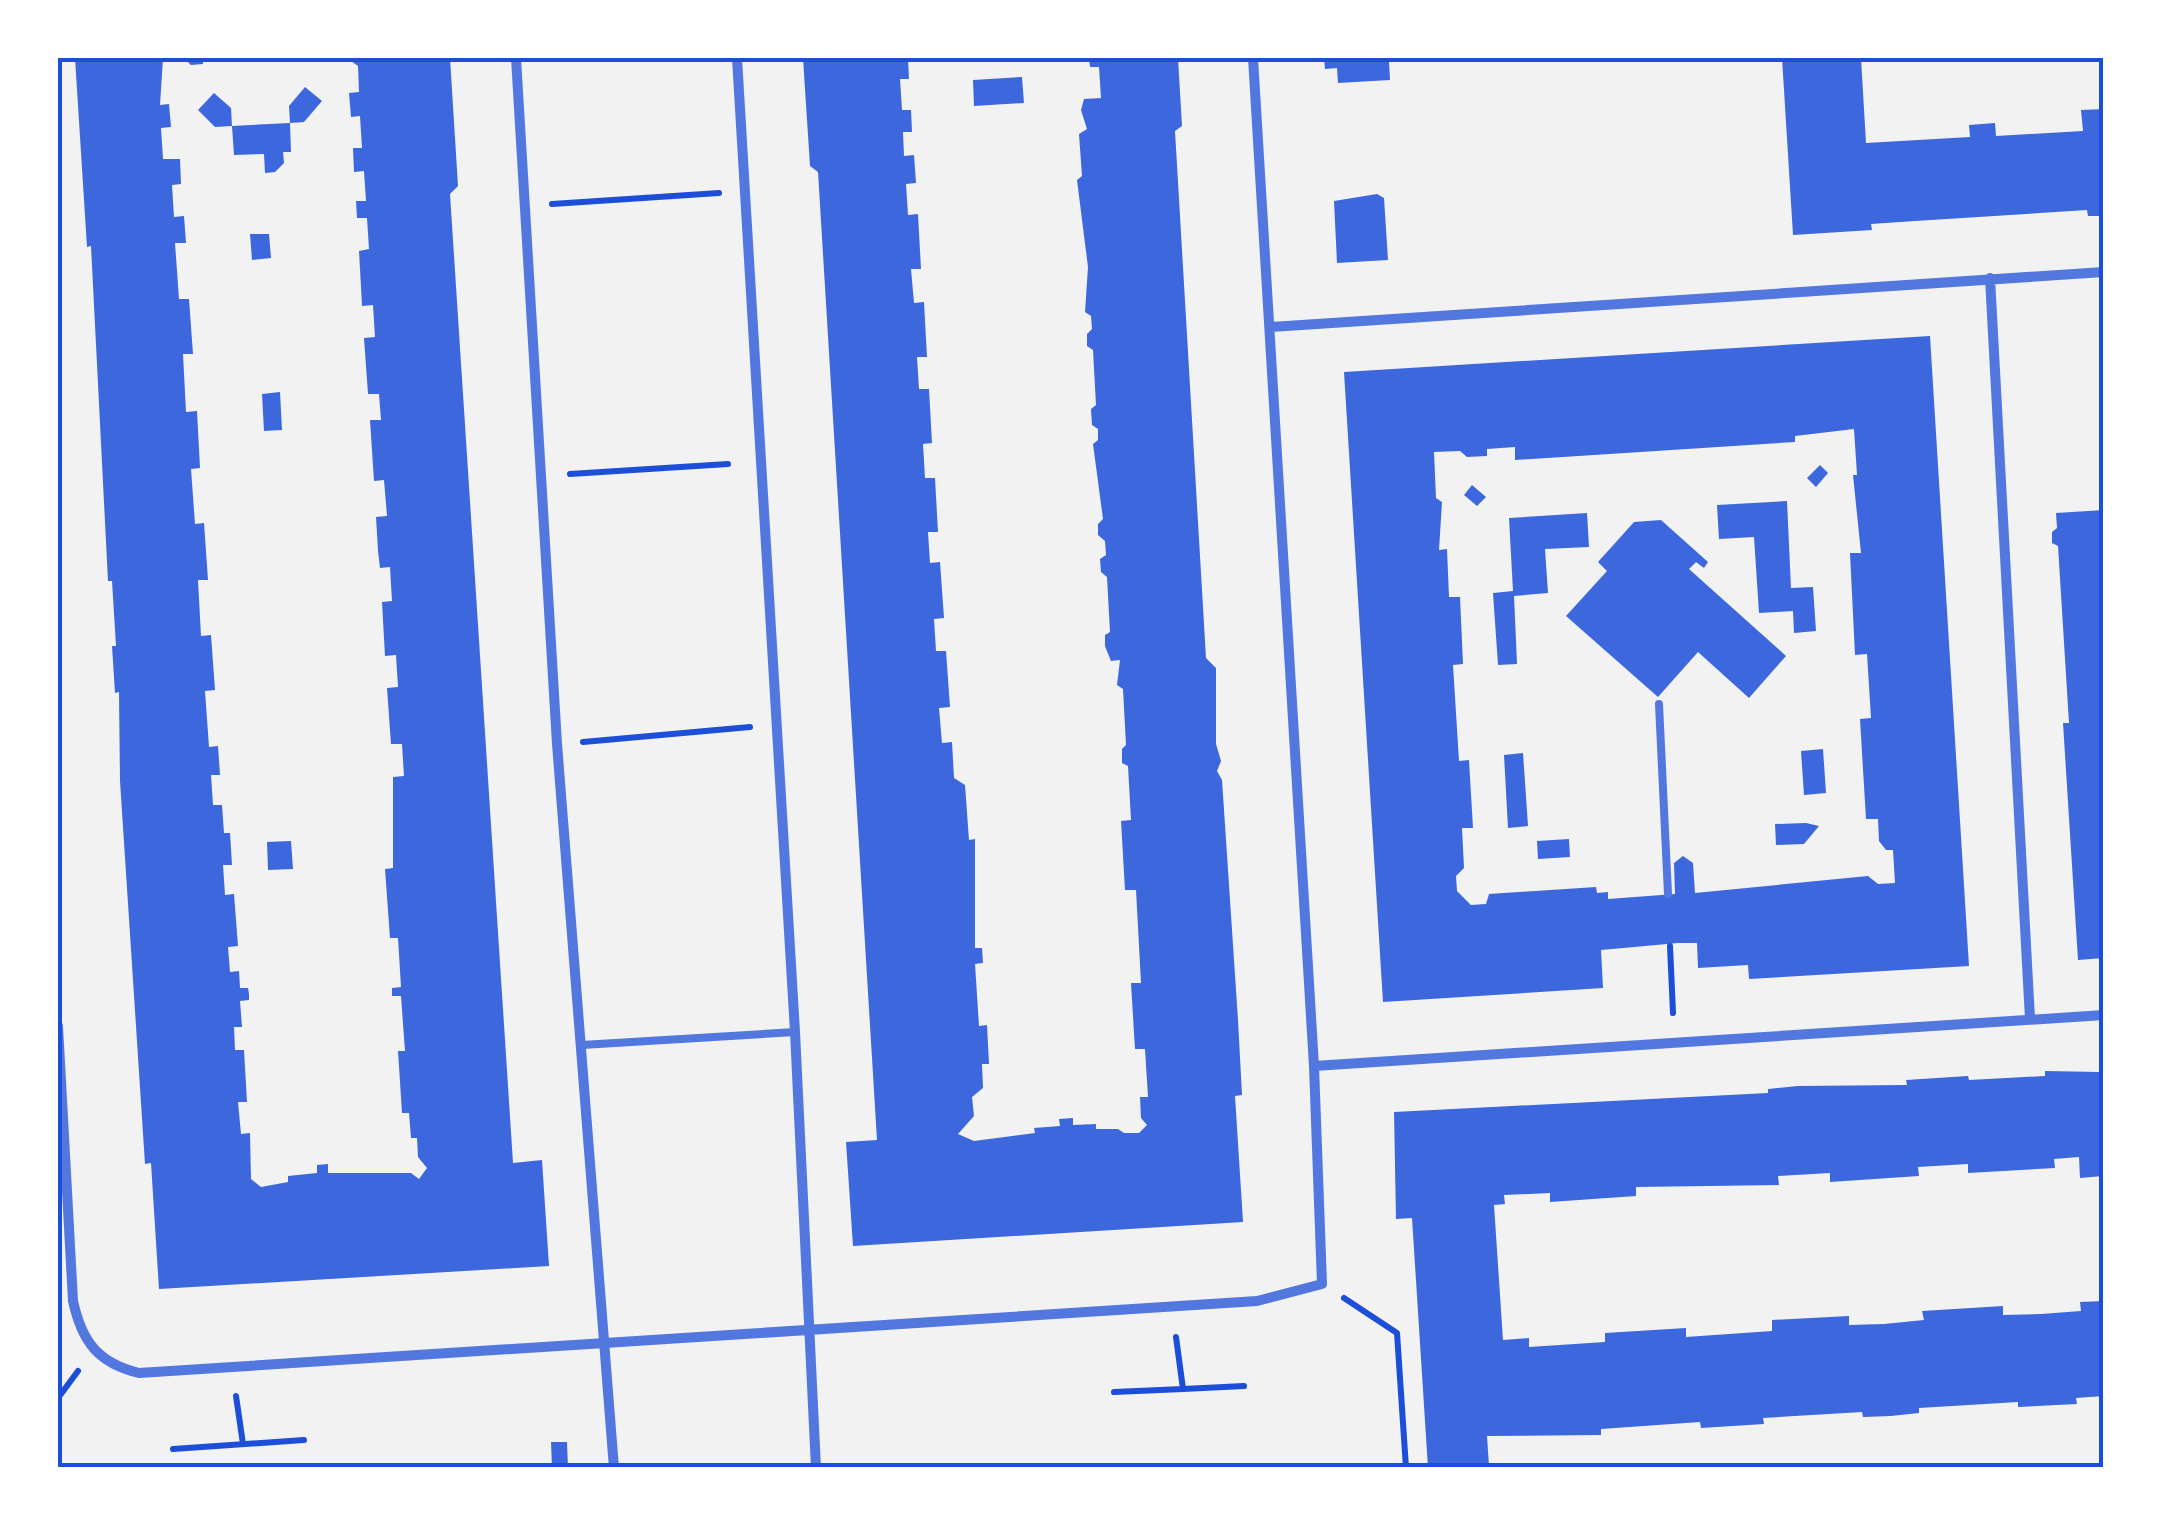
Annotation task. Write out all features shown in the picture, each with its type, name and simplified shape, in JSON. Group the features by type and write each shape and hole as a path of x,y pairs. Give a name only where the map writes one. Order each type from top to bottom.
{"street":[{"path":"516,58 557,744 614,1468"},
{"path":"737,58 774,725 796,1032 806,1331 816,1468"},
{"path":"58,1026 61,1147 79,1328 94,1351 112,1366 140,1372 1256,1301 1322,1284 1314,1066 1253,58"},
{"path":"1271,328 2104,272"},
{"path":"1990,278 2030,1019"},
{"path":"1314,1066 2104,1015"}],"lane":[{"path":"1659,704 1668,894"},
{"path":"582,1044 796,1032"}],"path":[{"path":"524,206 745,191"},
{"path":"541,476 728,464"},
{"path":"557,744 774,725"},
{"path":"1670,946 1675,1044"},
{"path":"1322,1284 1397,1332 1406,1468"},
{"path":"1172,1306 1182,1389"},
{"path":"232,1367 243,1444"},
{"path":"1114,1392 1244,1386"},
{"path":"173,1449 304,1440"}],"building":[{"path":"75,58 163,58 160,105 169,104 171,127 161,128 163,159 180,159 181,184 172,185 174,217 184,216 186,243 175,243 179,299 189,299 193,354 183,354 186,412 197,411 200,468 191,469 195,524 204,523 208,580 198,580 201,636 211,635 215,690 205,691 209,747 218,746 220,775 211,775 213,805 222,805 224,833 230,833 232,865 223,865 225,895 234,894 238,946 228,947 230,972 239,971 240,988 248,988 249,994 249,1000 240,1001 242,1027 234,1027 235,1050 244,1050 247,1102 238,1102 241,1134 250,1133 251,1179 261,1187 288,1182 288,1176 317,1173 317,1165 328,1164 328,1173 411,1173 419,1179 427,1168 418,1157 417,1138 411,1138 409,1113 402,1113 398,1051 405,1051 401,996 392,996 392,988 401,987 398,938 390,938 385,869 393,868 393,777 404,776 402,744 391,744 387,688 398,687 396,655 385,656 382,602 392,601 390,567 380,568 376,517 387,516 384,480 374,481 370,420 381,420 379,394 368,394 364,338 375,337 373,305 362,306 359,251 369,249 367,218 357,218 356,201 366,201 364,171 354,172 353,148 362,148 360,116 351,117 349,93 359,92 358,66 347,58 450,58 458,186 450,194 513,1163 542,1160 549,1266 159,1289 151,1163 145,1164 91,246 87,247"},
{"path":"184,58 203,58 203,64 191,65"},
{"path":"234,58 262,58 262,60 235,62"},
{"path":"803,58 908,58 909,79 900,79 902,110 911,110 912,132 903,132 904,156 914,155 916,183 906,184 908,215 918,214 921,269 911,269 914,303 924,302 927,357 917,357 919,389 929,389 932,443 923,444 925,478 935,478 938,532 928,532 930,563 940,562 944,618 934,619 936,651 946,651 950,707 939,708 942,743 952,742 954,778 965,785 969,840 975,839 975,948 982,948 983,963 975,964 979,1026 987,1025 989,1064 982,1064 983,1088 972,1097 974,1116 958,1134 974,1141 1035,1133 1034,1128 1060,1126 1059,1119 1073,1118 1073,1125 1096,1124 1096,1129 1118,1129 1124,1133 1139,1133 1147,1125 1141,1118 1140,1097 1148,1097 1145,1049 1135,1049 1131,983 1141,983 1136,890 1125,890 1121,821 1131,820 1128,766 1122,763 1122,749 1126,745 1123,689 1117,685 1120,660 1111,661 1105,646 1105,635 1110,632 1107,577 1101,572 1100,559 1106,555 1105,541 1098,535 1098,524 1103,519 1093,444 1098,440 1098,429 1092,425 1091,409 1096,405 1093,350 1087,346 1087,334 1092,329 1091,316 1085,312 1088,267 1077,180 1082,176 1079,134 1087,129 1081,110 1084,99 1101,98 1099,67 1090,67 1089,58 1178,58 1182,126 1175,131 1206,658 1216,668 1216,744 1221,761 1217,771 1222,780 1238,1020 1242,1095 1235,1096 1243,1222 853,1246 846,1142 877,1140 818,172 810,166"},
{"path":"1324,58 1405,60 1389,61 1390,80 1338,83 1337,68 1325,69"},
{"path":"1782,58 1861,58 1866,143 1970,137 1969,125 1995,123 1996,136 2083,131 2081,110 2104,109 2104,216 2088,216 2087,210 1871,224 1872,230 1793,235"},
{"path":"1022,77 1024,103 974,106 973,80"},
{"path":"305,87 322,101 304,122 290,123 289,106"},
{"path":"214,93 231,108 232,126 215,127 198,110"},
{"path":"290,123 291,152 283,152 284,163 275,172 265,173 264,154 234,155 232,126"},
{"path":"1377,194 1384,198 1388,260 1337,263 1334,201"},
{"path":"250,234 269,234 271,258 252,260"},
{"path":"1930,336 1969,966 1749,979 1748,965 1698,968 1697,943 1678,943 1601,950 1603,988 1383,1002 1344,372","holes":["1854,429 1857,475 1853,475 1861,553 1850,553 1855,655 1867,654 1871,718 1860,719 1866,819 1878,819 1879,841 1886,850 1893,850 1895,883 1878,884 1868,876 1695,893 1693,863 1683,856 1674,863 1675,894 1608,899 1608,892 1597,893 1596,887 1489,894 1486,904 1471,905 1457,891 1456,876 1464,868 1462,828 1473,828 1469,760 1459,761 1453,665 1463,664 1460,597 1449,597 1447,549 1439,550 1442,502 1436,498 1434,452 1487,456 1487,449 1515,447 1515,460 1795,442 1795,436"]},
{"path":"280,392 282,430 264,431 262,394"},
{"path":"1820,465 1828,473 1816,487 1807,478"},
{"path":"1472,485 1486,497 1477,506 1464,495"},
{"path":"1787,501 1791,588 1813,587 1816,631 1794,633 1793,611 1759,613 1754,537 1719,539 1717,505"},
{"path":"2104,510 2104,958 2078,960 2063,723 2069,723 2058,546 2052,543 2052,532 2057,528 2056,513"},
{"path":"1587,513 1589,547 1545,549 1548,593 1514,596 1517,664 1498,665 1493,593 1513,591 1509,518"},
{"path":"1661,520 1708,562 1704,568 1696,562 1689,569 1786,656 1749,698 1698,652 1658,697 1566,616 1607,571 1598,562 1634,522"},
{"path":"1823,749 1826,793 1804,795 1801,751"},
{"path":"1523,753 1528,826 1508,828 1504,755"},
{"path":"1775,824 1819,826 1804,844 1776,845"},
{"path":"1569,839 1570,857 1538,859 1537,841"},
{"path":"291,841 293,869 268,870 267,842"},
{"path":"2104,1068 2103,1176 2080,1178 2079,1157 2054,1159 2055,1168 1968,1173 1968,1164 1918,1167 1919,1176 1830,1182 1830,1173 1778,1176 1779,1185 1636,1187 1636,1196 1550,1202 1550,1193 1504,1195 1505,1204 1494,1205 1503,1340 1529,1338 1529,1347 1605,1342 1605,1333 1686,1328 1686,1337 1772,1331 1772,1320 1849,1316 1849,1325 1884,1324 1924,1320 1922,1311 2003,1306 2003,1315 2041,1314 2081,1311 2080,1302 2104,1301 2104,1396 2076,1398 2077,1404 2018,1407 2018,1402 1919,1408 1919,1413 1891,1416 1863,1417 1862,1412 1763,1418 1764,1424 1701,1428 1700,1422 1601,1429 1601,1435 1487,1436 1489,1466 1428,1468 1412,1218 1396,1219 1394,1112 1768,1093 1768,1089 1798,1086 1907,1085 1906,1080 2045,1076 2045,1071 2100,1072"},
{"path":"551,1442 567,1442 568,1468 552,1468"}]}
